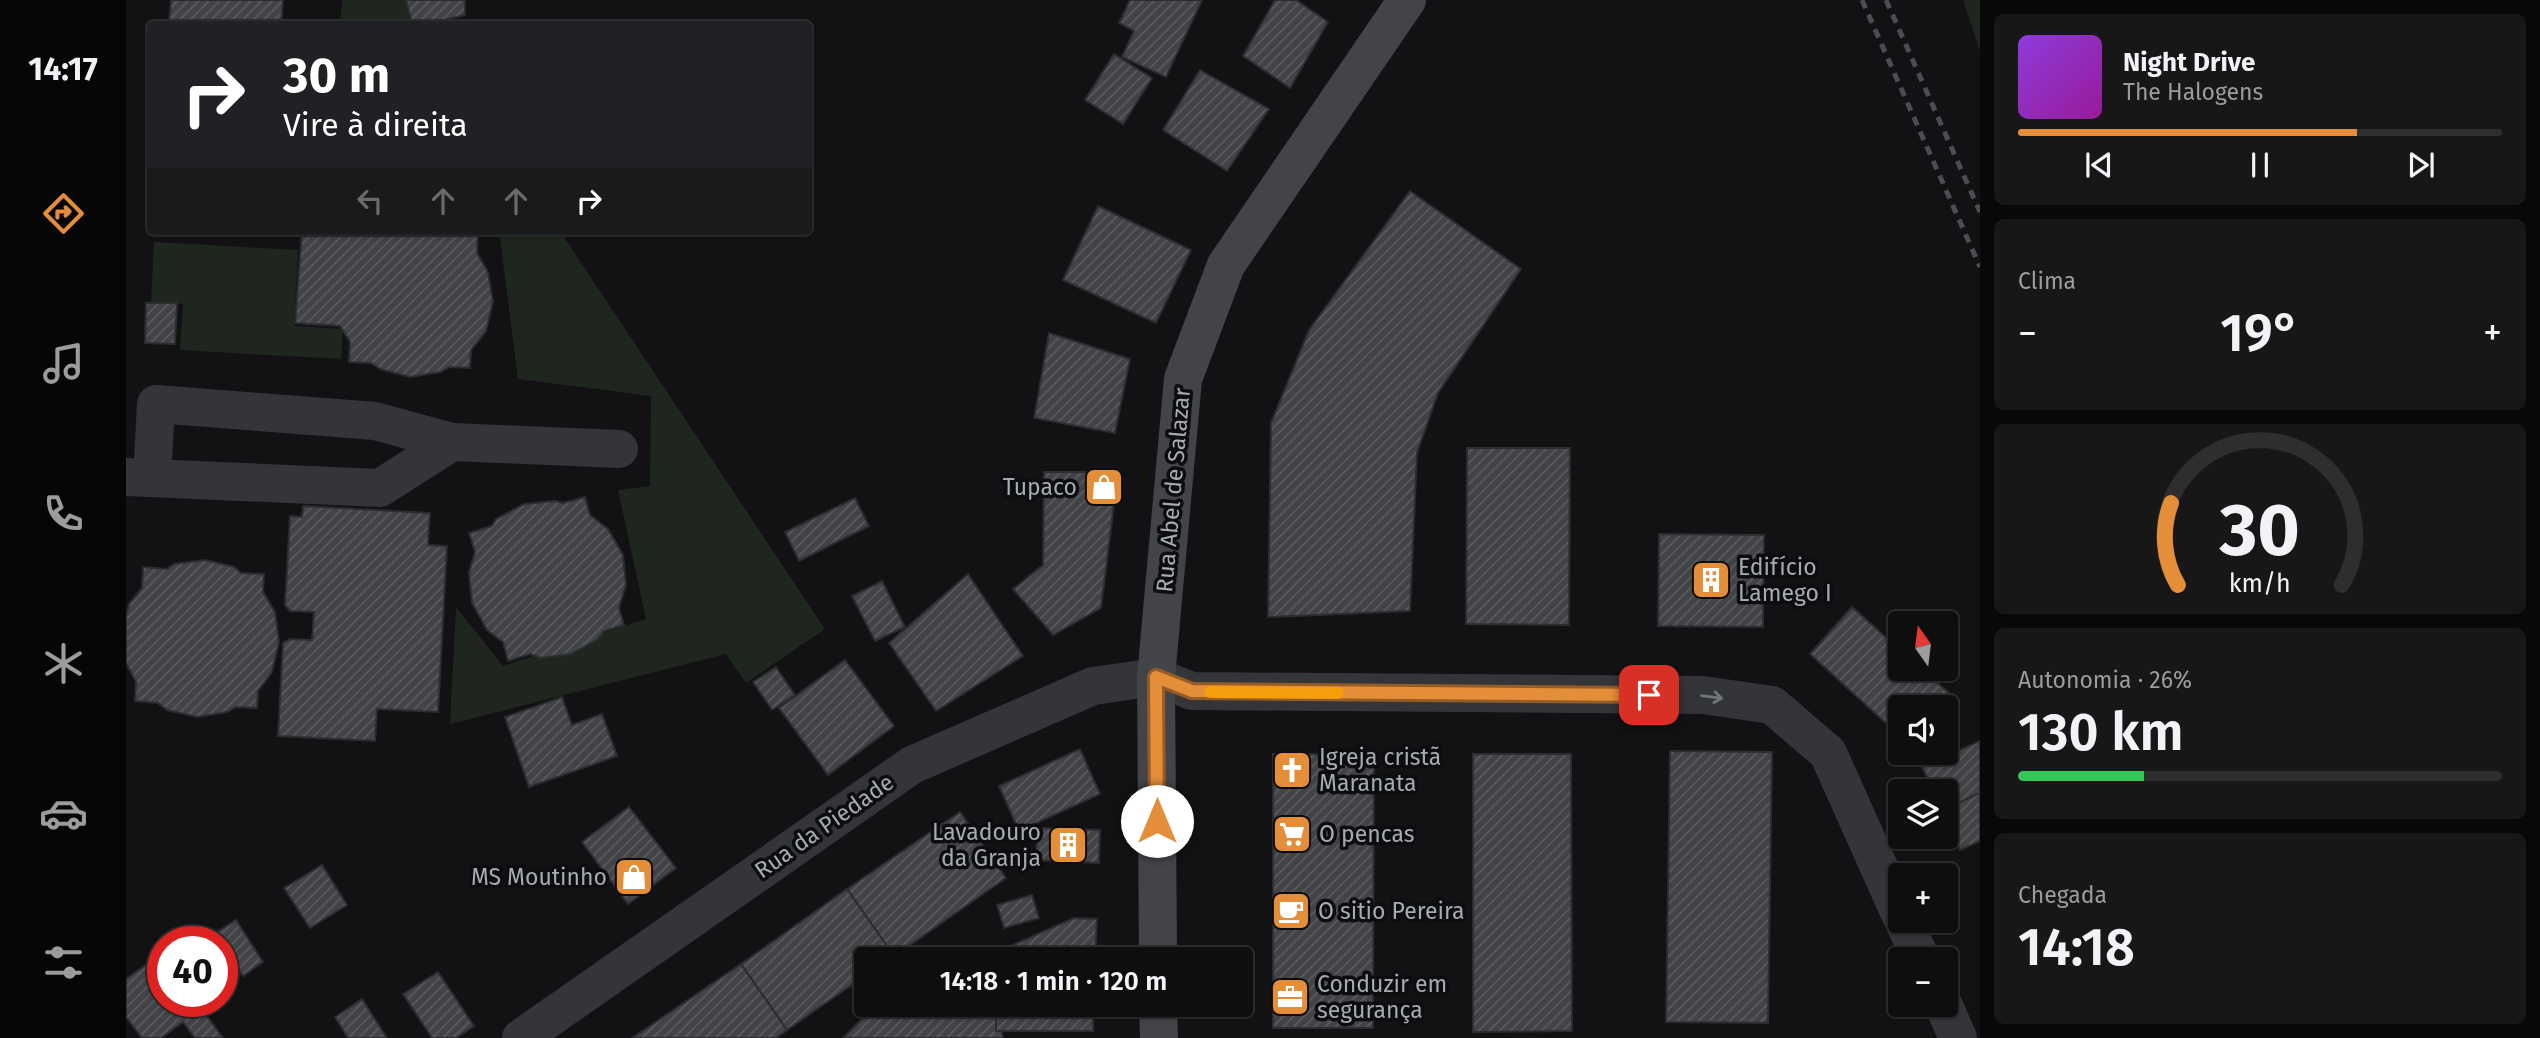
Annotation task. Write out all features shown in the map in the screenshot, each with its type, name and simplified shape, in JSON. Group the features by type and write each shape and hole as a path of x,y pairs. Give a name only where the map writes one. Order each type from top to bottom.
{"street":[{"name":"Rua Abel de Salazar","path":"1158,947 1156,677 1183,379 1226,265 1407,0"},
{"path":"452,442 380,488 139,477 156,404 375,421 452,442 619,449"},
{"path":"1156,677 1192,691 1703,695 1772,705 1828,753 1888,887"},
{"name":"Rua da Piedade","path":"521,1038 912,765 1093,686 1156,677"},
{"path":"1158,1017 1159,1038"},
{"path":"1948,1017 1958,1038"}],"shaded area":[{"path":"342,0 406,0 420,21 340,21"},
{"path":"1963,0 1980,0 1980,51"},
{"path":"500,235 563,235 825,629 746,683 726,654 450,724 456,607 503,666 646,619 618,490 650,486 651,396 518,379"},
{"path":"154,242 298,250 294,326 343,329 341,359 180,350 183,304 151,302"}],"building":[{"path":"171,0 283,0 281,21 169,21"},
{"path":"406,0 465,0 465,15 440,21 411,21"},
{"path":"1130,0 1202,0 1166,77 1122,57 1134,31 1119,23"},
{"path":"1275,0 1296,0 1328,22 1290,88 1243,56"},
{"path":"1114,54 1152,78 1123,124 1085,100"},
{"path":"1200,70 1269,109 1227,171 1163,130"},
{"path":"1410,191 1521,269 1438,393 1417,453 1410,611 1268,617 1271,423 1309,330"},
{"path":"1098,206 1191,250 1156,323 1063,280"},
{"path":"302,235 478,235 477,253 488,272 493,302 486,331 471,350 470,368 449,367 441,372 410,377 380,369 371,363 349,362 350,342 340,326 295,323"},
{"path":"146,303 177,303 175,344 145,343"},
{"path":"1049,333 1130,359 1115,433 1034,418"},
{"path":"1467,448 1570,448 1569,625 1466,624"},
{"path":"1044,472 1118,472 1101,608 1053,635 1013,589 1043,565"},
{"path":"585,497 590,515 608,529 623,555 626,585 619,608 624,625 604,631 598,639 571,654 541,658 530,654 508,661 503,642 487,630 472,603 469,572 475,552 469,533 492,526 496,519 524,504 555,501 563,503"},
{"path":"855,498 869,526 799,561 785,532"},
{"path":"303,506 430,513 428,545 447,546 438,712 377,709 375,741 278,736 283,643 290,639 312,640 314,612 290,611 285,605 290,516 302,517"},
{"name":"Edifício Lamego I","path":"1659,534 1764,535 1763,627 1658,626"},
{"path":"205,560 234,567 241,573 264,574 263,592 275,612 279,642 272,672 258,691 257,708 236,707 227,712 197,717 167,710 158,703 135,701 136,682 126,663 126,617 129,604 142,588 143,567 167,569 174,564"},
{"path":"968,574 1023,656 936,711 889,643"},
{"path":"882,581 905,627 875,641 852,596"},
{"path":"1852,607 1888,639 1888,681 1935,681 1951,695 1888,695 1888,725 1810,654"},
{"path":"845,660 894,726 828,775 779,708"},
{"path":"776,667 795,695 772,710 753,682"},
{"path":"562,697 572,725 602,714 617,756 529,787 505,717"},
{"path":"1980,741 1980,793 1958,803 1958,779 1928,779 1922,767 1958,765 1958,751"},
{"path":"1080,749 1100,794 1019,831 999,786"},
{"path":"1670,751 1772,752 1768,1023 1666,1022"},
{"path":"1273,754 1374,754 1373,1028 1273,1028"},
{"path":"1473,754 1571,754 1572,1031 1473,1032"},
{"path":"1980,793 1980,841 1960,850 1958,846 1958,803"},
{"path":"629,807 676,868 628,904 582,842"},
{"path":"960,812 1006,878 907,947 888,947 847,889"},
{"name":"Lavadouro da Granja","path":"1037,828 1100,830 1099,863 1036,860"},
{"path":"322,865 347,905 310,928 284,888"},
{"path":"847,889 888,947 854,947 854,983 787,1030 741,964"},
{"path":"1032,895 1039,918 1004,928 997,905"},
{"path":"1074,918 1097,919 1096,947 1009,947"},
{"path":"236,920 263,962 243,976 238,969 238,926 227,926"},
{"path":"147,964 147,1017 208,1017 223,1038 195,1038 183,1022 161,1038 142,1038 126,1017 126,979"},
{"path":"741,964 787,1030 776,1038 632,1038"},
{"path":"438,972 474,1026 456,1038 432,1038 403,994"},
{"path":"362,999 387,1038 348,1038 335,1017"},
{"path":"864,1017 998,1017 1003,1038 843,1038"},
{"path":"996,1017 1093,1017 1093,1031 996,1031"}],"railway":[{"path":"1862,0 1980,267"},
{"path":"1886,0 1980,212"}],"slow traffic":[{"path":"1210,692 1338,693"}],"place":[{"name":"Tupaco","path":"1104,487"},
{"name":"Edifício Lamego I","path":"1711,580"},
{"name":"Igreja cristã Maranata","path":"1292,770"},
{"name":"O pencas","path":"1292,834"},
{"name":"Lavadouro da Granja","path":"1068,845"},
{"name":"MS Moutinho","path":"634,877"},
{"name":"O sitio Pereira","path":"1291,911"},
{"name":"Conduzir em segurança","path":"1290,997"}],"route":[{"path":"1157,821 1156,677 1192,691 1649,695"}]}
